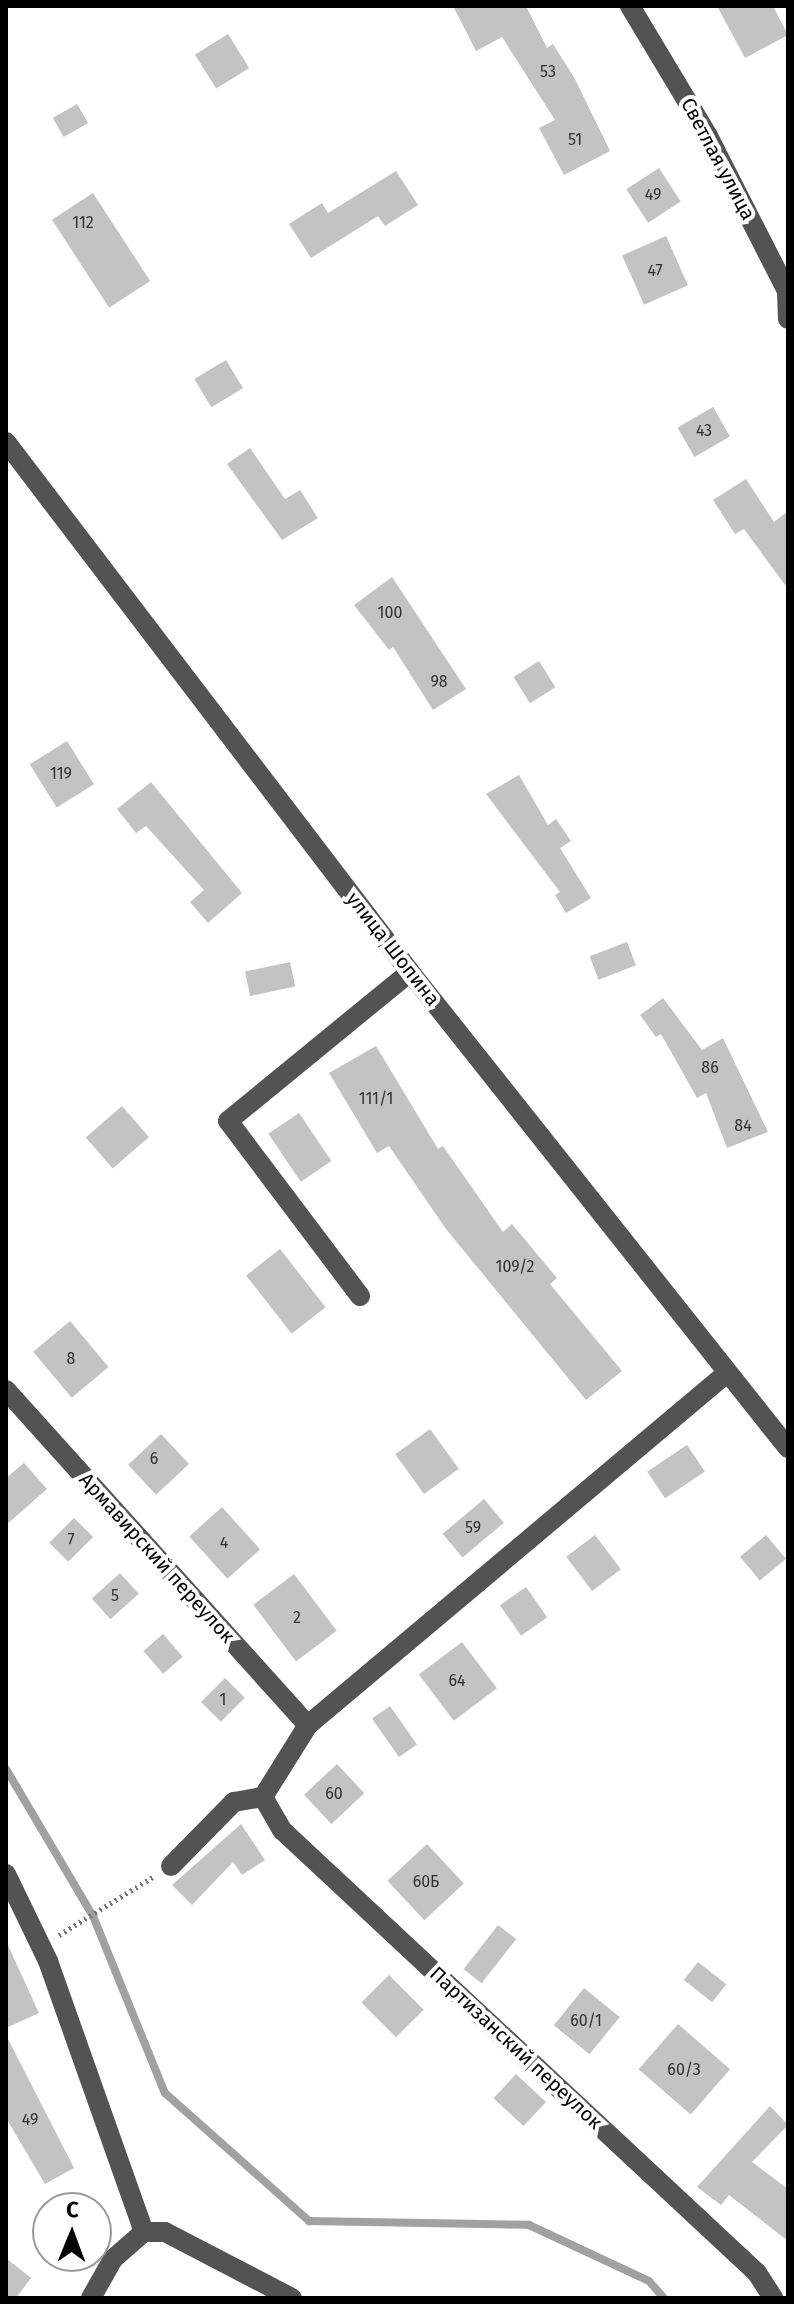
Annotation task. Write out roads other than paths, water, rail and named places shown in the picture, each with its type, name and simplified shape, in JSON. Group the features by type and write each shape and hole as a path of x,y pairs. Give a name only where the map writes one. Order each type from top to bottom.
{"street":[{"name":"Светлая улица","path":"630,6 723,164 787,291 788,319"},
{"name":"улица Шопина","path":"6,442 410,972 788,1448"},
{"path":"360,1296 228,1121 410,972"},
{"path":"171,1866 234,1802 263,1797 308,1725 727,1373"},
{"name":"Армавирский переулок","path":"6,1390 308,1725"},
{"name":"Партизанский переулок","path":"263,1797 282,1830 757,2273 773,2298"},
{"path":"6,1874 41,1946 144,2232"},
{"path":"91,2298 113,2259 144,2232 165,2232 292,2298"}],"waterway":[{"path":"6,1769 93,1916 165,2093 309,2221 529,2225 649,2281 664,2298"}]}
